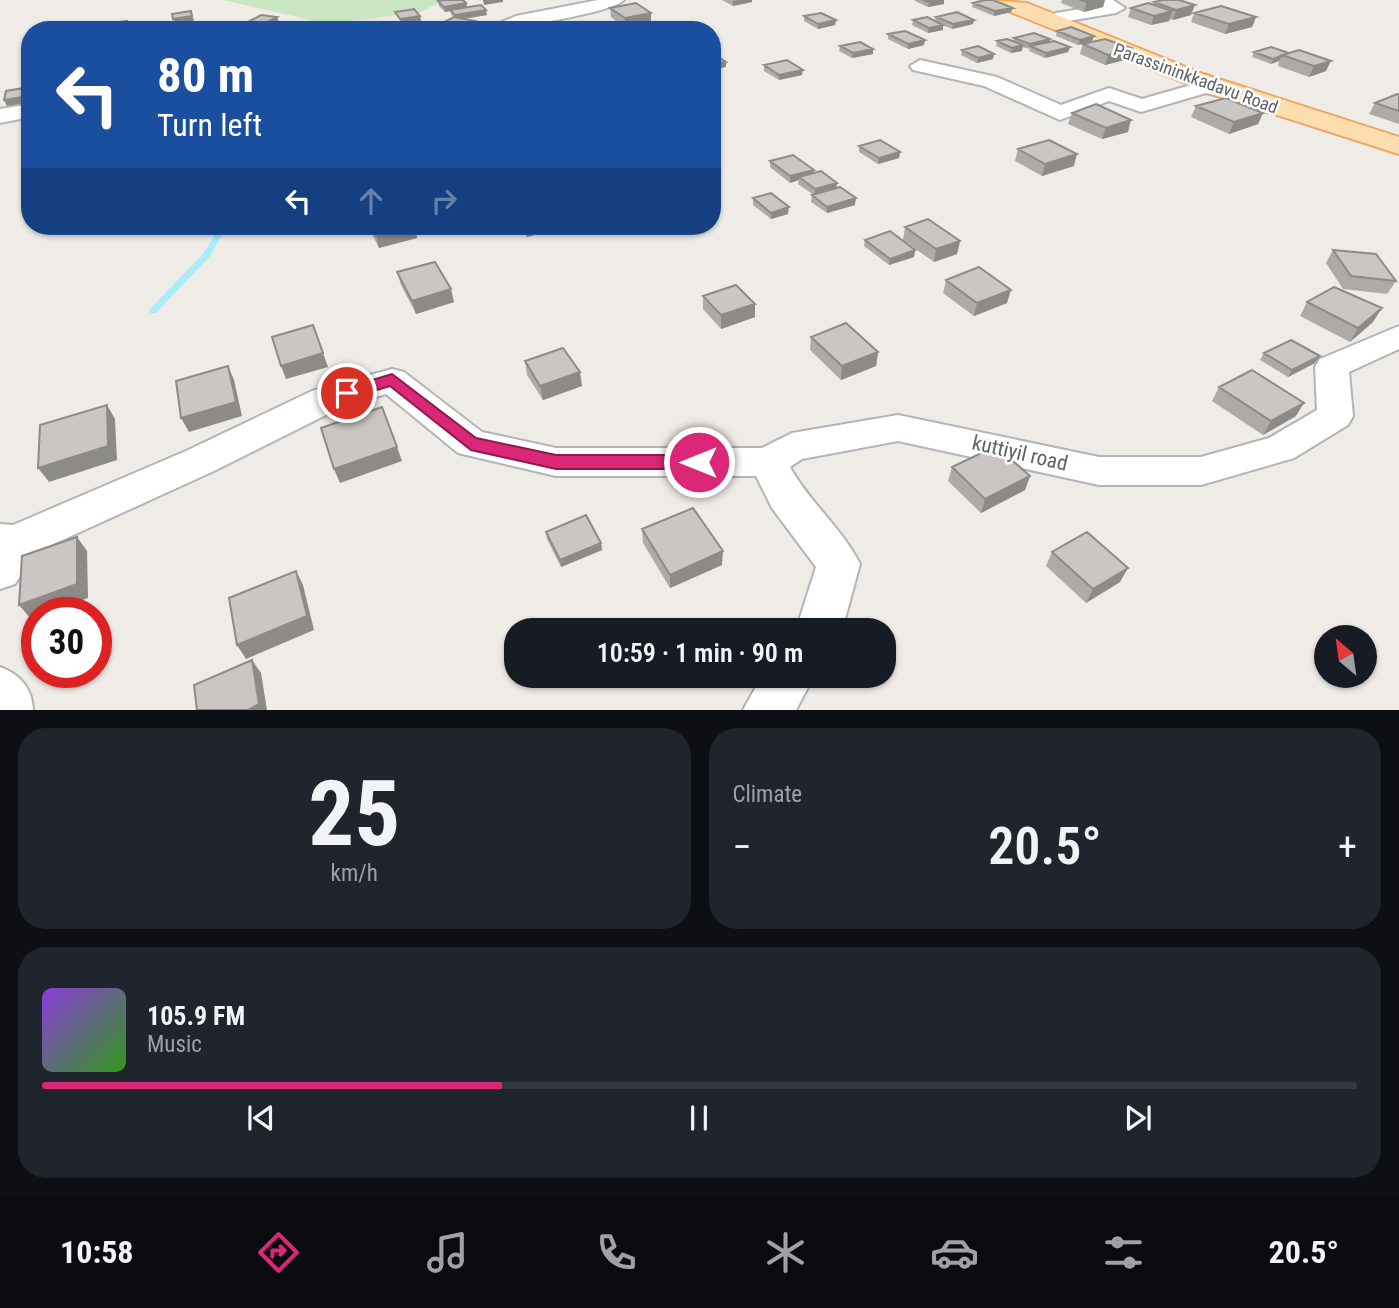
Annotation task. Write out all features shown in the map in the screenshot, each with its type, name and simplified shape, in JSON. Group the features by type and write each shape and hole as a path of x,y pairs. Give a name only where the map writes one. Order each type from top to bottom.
{"main road":[{"name":"Parassininkkadavu Road","path":"998,0 1056,18 1093,39 1230,93 1399,146"}],"street":[{"path":"523,21 576,12 616,0"},
{"path":"1056,18 1116,8 1099,0"},
{"path":"920,66 990,81 1060,113 1110,94 1141,106 1205,87 1230,93"},
{"path":"0,116 21,112"},
{"name":"kuttiyil road","path":"769,462 792,447 898,428 1099,471 1201,471 1281,448 1335,416 1332,367 1399,336"},
{"path":"7,550 325,400 392,380 471,443 556,462 769,462 786,497 838,564 822,618"},
{"path":"768,709 782,688"},
{"path":"0,690 8,702 8,709"}],"green space":[{"path":"223,0 445,0 420,12 351,21 315,21"}],"building":[{"path":"463,0 466,3 444,7 438,1"},
{"path":"993,0 1013,8 995,11 973,3"},
{"path":"1179,0 1195,5 1176,10 1154,2"},
{"path":"636,3 651,13 625,18 610,8"},
{"path":"1148,3 1172,11 1154,16 1131,8"},
{"path":"481,5 486,10 455,15 450,10"},
{"path":"1221,6 1256,17 1229,24 1194,13"},
{"path":"414,9 420,16 400,19 395,12"},
{"path":"191,11 192,16 173,19 172,14"},
{"path":"957,12 974,20 953,24 936,17"},
{"path":"821,13 836,20 818,24 804,16"},
{"path":"261,15 277,17 270,21 250,21"},
{"path":"454,17 475,21 446,21"},
{"path":"927,17 943,25 929,28 913,20"},
{"path":"1071,27 1094,36 1080,40 1057,31"},
{"path":"905,31 925,40 908,44 888,34"},
{"path":"1034,33 1050,39 1030,44 1014,38"},
{"path":"1007,39 1023,45 1012,48 997,41"},
{"path":"1105,39 1131,48 1108,55 1083,44"},
{"path":"1054,41 1070,47 1046,53 1030,46"},
{"path":"860,42 873,49 853,53 840,46"},
{"path":"978,46 994,54 978,58 962,50"},
{"path":"1271,47 1289,53 1273,59 1254,52"},
{"path":"1299,50 1331,61 1314,66 1282,55"},
{"path":"787,60 803,70 779,75 764,65"},
{"path":"21,88 21,97 4,100 6,91"},
{"path":"1397,94 1399,111 1375,103"},
{"path":"1226,98 1263,113 1234,122 1196,106"},
{"path":"1096,104 1131,120 1106,128 1072,113"},
{"path":"880,140 900,152 879,158 859,146"},
{"path":"1049,140 1077,154 1045,164 1018,149"},
{"path":"793,155 814,170 790,176 770,161"},
{"path":"821,171 837,183 815,189 799,177"},
{"path":"840,187 856,198 827,207 812,195"},
{"path":"771,193 789,207 771,213 753,198"},
{"path":"928,219 960,241 936,249 905,227"},
{"path":"890,231 915,250 890,259 865,240"},
{"path":"1333,250 1376,254 1396,281 1351,276"},
{"path":"435,262 451,289 412,301 397,272"},
{"path":"979,267 1011,290 977,303 946,280"},
{"path":"736,285 755,304 721,315 703,296"},
{"path":"1334,287 1382,308 1358,328 1307,302"},
{"path":"846,323 878,352 842,366 811,337"},
{"path":"313,325 323,353 281,366 272,337"},
{"path":"1291,340 1320,356 1292,370 1264,353"},
{"path":"563,348 580,372 540,386 525,361"},
{"path":"228,366 236,402 181,418 176,381"},
{"path":"1252,370 1304,403 1271,421 1219,387"},
{"path":"107,405 108,446 38,468 40,425"},
{"path":"382,407 397,447 334,469 321,428"},
{"path":"996,446 1030,476 985,499 952,467"},
{"path":"693,508 723,551 670,575 642,529"},
{"path":"586,515 601,543 560,560 546,532"},
{"path":"1087,532 1128,568 1093,589 1052,552"},
{"path":"77,537 77,584 41,597 21,597 19,605 22,556"},
{"path":"296,571 307,616 237,645 229,598"},
{"path":"252,660 259,704 248,710 197,710 194,685"}],"waterway":[{"path":"550,21 554,19"},
{"path":"153,311 207,254 218,235"}],"route":[{"path":"347,393 392,380 471,443 556,462 699,462"}]}
